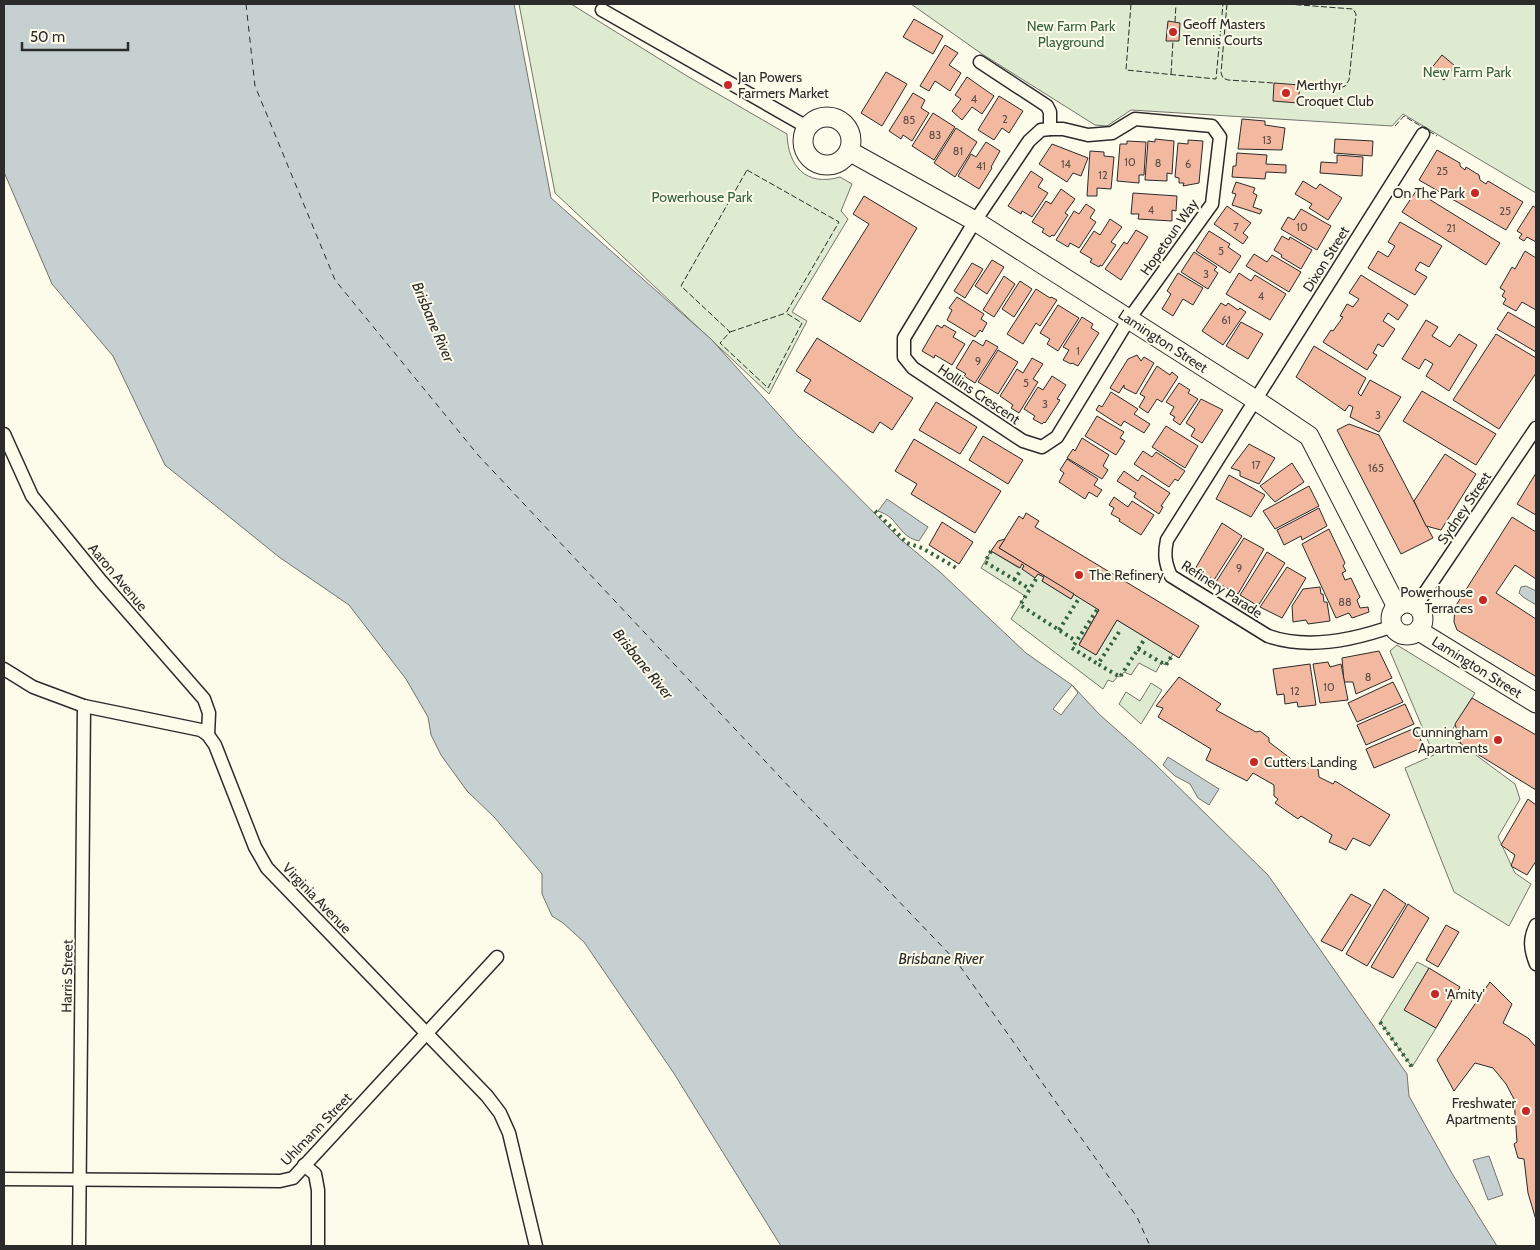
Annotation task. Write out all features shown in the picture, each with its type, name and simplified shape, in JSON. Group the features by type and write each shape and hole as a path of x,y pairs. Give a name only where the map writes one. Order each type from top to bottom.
{"street":[{"path":"602,10 807,127"},
{"path":"975,221 1029,141 1041,130 1050,129 1050,112 1047,106 980,62"},
{"path":"820,117 835,118 848,128 851,135 849,151 838,163 830,166 814,163 804,150 803,134 807,127 820,117"},
{"name":"Hopetoun Way","path":"1050,129 1088,136 1112,133 1135,119 1212,126 1220,137 1212,204 1129,319"},
{"name":"Dixon Street","path":"1254,399 1423,134"},
{"name":"Lamington Street","path":"849,151 975,221 1309,436 1396,607"},
{"name":"Hollins Crescent","path":"975,221 904,338 904,356 913,368 1023,441 1042,447 1057,436 1129,319"},
{"name":"Refinery Parade","path":"1254,399 1167,540 1164,552 1165,564 1171,576 1268,636 1282,641 1318,643 1393,626"},
{"name":"Sydney Street","path":"1416,606 1536,428"},
{"name":"Aaron Avenue","path":"4,434 32,496 101,581 204,699 209,713 208,735"},
{"path":"1406,603 1420,609 1424,618 1419,631 1410,635 1400,634 1393,626 1391,616 1396,607 1406,603"},
{"name":"Lamington Street","path":"1419,631 1536,703"},
{"path":"4,669 33,688 84,706 201,730 208,735"},
{"name":"Harris Street","path":"79,1246 84,706"},
{"name":"Virginia Avenue","path":"208,735 216,745 255,847 267,868 487,1096 500,1113 509,1133 536,1246"},
{"path":"1534,931 1530,950 1536,964"},
{"name":"Uhlmann Street","path":"4,1179 280,1181 293,1178 497,957"},
{"path":"304,1165 315,1174 318,1190 318,1246"}],"green space":[{"name":"Powerhouse Park","path":"519,4 571,4 687,76 787,134 791,156 801,171 818,179 840,177 852,184 841,211 848,219 792,312 807,321 769,394 555,193"},
{"name":"New Farm Park","path":"911,4 1536,4 1536,193 1403,114 1392,126 1131,110 1107,126 1095,125 982,54"},
{"path":"991,551 1019,568 1022,564 1024,566 1022,569 1035,577 1038,574 1044,577 1042,581 1071,599 1074,594 1099,610 1079,644 1096,655 1117,620 1173,654 1166,665 1161,663 1156,672 1139,663 1131,675 1124,672 1113,682 1108,680 1103,689 1011,619 1025,596 981,568"},
{"path":"1397,645 1475,693 1449,735 1515,784 1520,799 1498,837 1515,873 1531,884 1509,926 1454,892 1405,768 1434,755 1390,651"},
{"path":"1151,683 1162,690 1141,724 1119,704 1126,692 1140,701"},
{"path":"1417,962 1429,968 1405,1010 1436,1028 1412,1067 1380,1022"}],"water":[{"name":"Brisbane River","path":"4,4 514,4 551,198 711,339 798,436 899,538 940,572 1026,653 1072,685 1099,714 1154,763 1268,875 1407,1074 1409,1096 1453,1175 1497,1246 781,1246 673,1072 584,942 563,923 552,916 542,894 542,874 495,818 467,791 441,755 431,735 428,717 406,679 349,605 279,557 165,465 113,356 52,284 4,172"},
{"path":"887,499 928,527 919,541 907,535 890,518 878,511"},
{"path":"1526,586 1536,591 1536,605 1519,593 1521,587"},
{"path":"1168,757 1219,789 1209,805 1198,798 1190,784 1175,776 1163,765"},
{"path":"1489,1156 1503,1195 1488,1200 1473,1160"}],"pier":[{"path":"1072,685 1078,693 1061,715 1053,709"}],"building":[{"path":"914,19 943,36 933,54 903,37"},
{"name":"Geoff Masters Tennis Courts","path":"1168,21 1180,23 1179,41 1166,41"},
{"path":"945,45 958,53 949,65 961,73 950,91 935,81 929,91 920,86"},
{"path":"1442,55 1455,66 1444,80 1430,70"},
{"path":"886,72 907,84 882,126 861,113"},
{"path":"967,77 994,96 982,114 972,107 962,120 952,111 961,99 955,95"},
{"name":"Merthyr Croquet Club","path":"1274,83 1300,85 1298,103 1273,101"},
{"path":"913,93 925,100 921,108 929,113 912,141 903,135 901,139 889,131"},
{"path":"999,96 1023,111 1009,133 1002,128 994,140 978,130"},
{"path":"933,113 955,127 934,160 912,146"},
{"path":"1242,119 1265,121 1265,125 1285,128 1282,150 1238,149"},
{"path":"956,128 977,142 955,177 934,163"},
{"path":"1155,139 1174,141 1172,174 1167,173 1167,181 1145,180 1148,141 1155,142"},
{"path":"1335,139 1373,141 1372,156 1334,153"},
{"path":"1188,140 1203,141 1199,183 1183,186 1184,183 1179,183 1179,178 1175,177 1178,143 1188,144"},
{"path":"1127,141 1146,142 1144,175 1139,175 1139,183 1117,181 1120,144 1127,144"},
{"path":"986,142 1000,151 979,189 958,176 971,154 976,157"},
{"path":"1052,144 1088,158 1081,176 1073,173 1067,182 1039,164"},
{"name":"On The Park","path":"1437,150 1460,163 1460,166 1465,170 1466,167 1479,175 1480,180 1486,184 1488,181 1523,202 1506,230 1419,180"},
{"path":"1090,151 1104,152 1104,156 1114,157 1111,189 1097,188 1097,196 1087,196"},
{"path":"1237,153 1267,155 1266,164 1286,165 1286,173 1266,172 1265,179 1232,177 1233,166 1236,166"},
{"path":"1337,155 1363,157 1362,176 1320,173 1321,162 1337,163"},
{"path":"1031,171 1043,179 1038,187 1048,193 1032,217 1022,211 1021,214 1008,206"},
{"path":"1303,181 1316,189 1320,184 1342,198 1328,220 1309,208 1312,204 1295,194"},
{"path":"1236,182 1255,188 1253,193 1257,195 1253,207 1262,210 1260,214 1232,205 1236,194 1232,193"},
{"path":"1061,189 1075,199 1065,213 1068,215 1054,236 1050,237 1042,232 1044,229 1032,222 1046,201 1051,204"},
{"path":"1416,191 1500,243 1486,265 1402,212"},
{"path":"1133,193 1177,196 1176,211 1172,210 1172,221 1138,219 1139,214 1131,214"},
{"path":"864,196 917,228 860,322 822,299 869,224 853,214"},
{"path":"1086,204 1095,210 1090,218 1096,222 1079,248 1070,243 1068,247 1056,240 1074,211 1079,214"},
{"path":"1227,206 1251,223 1243,233 1248,237 1243,244 1214,224"},
{"path":"1533,206 1536,208 1536,242 1527,237 1524,241 1519,238 1522,234 1517,231"},
{"path":"1301,209 1331,226 1317,250 1281,229 1288,217 1294,220"},
{"path":"1110,219 1122,227 1111,242 1116,245 1102,266 1100,265 1099,267 1090,262 1092,259 1080,252 1094,231 1100,235"},
{"path":"1400,222 1442,246 1429,267 1420,262 1415,270 1427,277 1415,295 1368,268 1378,251 1388,257 1395,246 1388,242"},
{"path":"1136,230 1148,237 1121,280 1105,269 1124,242 1127,244"},
{"path":"1209,231 1230,244 1228,247 1241,256 1230,273 1196,251"},
{"path":"1282,236 1289,240 1290,237 1312,250 1301,269 1281,257 1282,255 1274,250"},
{"path":"1525,251 1536,258 1536,310 1522,302 1516,311 1503,304 1506,299 1502,296 1505,291 1500,288 1512,267 1515,269"},
{"path":"1194,252 1217,267 1214,270 1218,273 1208,289 1181,272"},
{"path":"1254,254 1267,262 1272,255 1301,272 1289,292 1246,266"},
{"path":"992,260 1004,267 987,294 975,286"},
{"path":"972,263 983,269 965,298 954,291"},
{"path":"1178,273 1203,288 1193,305 1183,299 1173,316 1162,309 1171,294 1167,291"},
{"path":"1239,273 1251,281 1255,275 1286,294 1270,320 1226,294"},
{"path":"1361,275 1408,305 1398,320 1388,313 1383,321 1395,329 1383,347 1378,344 1373,353 1377,355 1367,370 1323,342 1343,317 1340,316 1347,304 1353,307 1359,299 1349,293"},
{"path":"1004,276 1015,284 994,317 983,310"},
{"path":"1020,281 1032,289 1014,317 1002,309"},
{"path":"1036,289 1057,300 1040,326 1036,323 1023,344 1007,334"},
{"path":"957,297 984,314 981,319 987,323 982,332 980,330 975,337 947,320 952,310 949,308"},
{"path":"1221,303 1226,306 1228,303 1238,310 1240,308 1246,312 1223,345 1202,331"},
{"path":"1058,305 1079,318 1058,351 1047,344 1050,339 1040,333"},
{"path":"1508,312 1536,328 1536,352 1497,329"},
{"path":"1082,317 1093,324 1091,328 1099,333 1078,366 1063,360 1069,350 1063,347"},
{"path":"1426,320 1438,327 1432,336 1450,347 1459,334 1477,345 1449,391 1426,376 1433,364 1425,359 1419,369 1402,359"},
{"path":"1241,322 1263,334 1248,359 1226,346"},
{"path":"937,325 942,328 944,325 956,332 953,337 965,344 952,365 935,355 934,358 922,351"},
{"path":"1496,334 1536,358 1536,373 1499,429 1453,400"},
{"path":"817,338 913,398 892,430 880,422 873,433 804,391 811,380 796,371"},
{"path":"973,340 983,346 986,340 998,347 975,383 956,368"},
{"path":"1314,346 1366,378 1358,393 1361,396 1370,380 1401,397 1379,432 1350,417 1353,407 1349,405 1345,411 1296,377"},
{"path":"998,350 1018,362 998,394 978,382"},
{"path":"1137,355 1141,361 1144,357 1154,363 1136,394 1124,388 1124,385 1119,393 1110,388 1128,359"},
{"path":"1032,358 1043,364 1033,379 1038,382 1019,413 1011,408 1013,405 1000,396 1017,369 1023,373"},
{"path":"1157,366 1170,375 1172,372 1178,377 1162,402 1157,399 1148,413 1139,407 1145,397 1140,394"},
{"path":"1052,376 1066,385 1057,399 1060,400 1045,423 1042,424 1033,419 1035,416 1024,409 1038,387 1043,390"},
{"path":"1179,383 1190,390 1188,393 1198,399 1180,425 1173,420 1175,417 1170,414 1174,407 1166,402"},
{"path":"1422,391 1496,434 1476,465 1403,421"},
{"path":"1111,392 1138,409 1134,414 1150,424 1144,433 1124,421 1121,426 1096,410 1099,405 1102,407"},
{"path":"1201,399 1223,410 1202,443 1191,436 1195,429 1186,423"},
{"path":"936,402 977,427 960,454 919,430"},
{"path":"1097,416 1124,432 1120,438 1125,441 1116,455 1085,436"},
{"path":"1349,424 1379,435 1433,538 1401,554 1337,430"},
{"path":"1166,426 1198,446 1185,468 1152,447"},
{"path":"983,436 1023,460 1008,484 969,460"},
{"path":"1082,438 1109,455 1103,466 1108,470 1102,479 1067,458 1073,449 1075,451"},
{"path":"914,439 1001,491 975,533 911,494 917,484 895,471"},
{"path":"1249,444 1275,458 1259,484 1240,476 1240,471 1231,468"},
{"path":"1143,451 1152,457 1156,452 1185,471 1178,481 1175,479 1169,487 1134,464"},
{"path":"1445,454 1476,474 1441,530 1426,526 1414,501"},
{"path":"1067,459 1098,479 1094,485 1102,490 1097,497 1089,492 1085,499 1059,482 1064,473 1060,470"},
{"path":"1292,463 1304,482 1275,502 1260,486"},
{"path":"1124,471 1138,481 1142,475 1170,493 1161,506 1163,507 1159,514 1134,497 1136,493 1117,481"},
{"path":"1536,473 1536,515 1517,504"},
{"path":"1229,475 1265,495 1251,517 1216,499"},
{"path":"1309,486 1319,506 1275,529 1263,511"},
{"path":"1114,497 1128,507 1132,501 1154,515 1141,535 1111,514 1114,508 1109,505"},
{"path":"1319,508 1327,526 1302,540 1301,536 1284,545 1277,530"},
{"name":"The Refinery","path":"1026,513 1039,521 1035,527 1199,626 1179,658 1117,620 1096,655 1079,645 1099,610 999,548 1019,516 1023,519"},
{"name":"Powerhouse Terraces","path":"1512,517 1536,532 1536,579 1515,565 1496,593 1536,619 1535,676 1457,630 1454,622 1455,607"},
{"path":"942,522 973,542 959,564 929,545"},
{"path":"1222,523 1242,536 1214,580 1195,569"},
{"path":"1329,529 1345,563 1343,566 1346,571 1342,573 1345,580 1351,578 1360,597 1357,600 1360,608 1368,607 1369,612 1352,618 1349,613 1336,618 1302,544"},
{"path":"1244,538 1264,549 1238,594 1216,582"},
{"path":"1005,539 999,548 1074,594 1071,599 1042,581 1044,577 1038,574 1035,578 1022,569 1024,566 1022,564 1020,568 991,551 998,541"},
{"path":"1267,552 1285,563 1258,606 1240,595"},
{"path":"1287,567 1306,578 1282,618 1260,607"},
{"path":"1320,587 1324,602 1327,602 1330,621 1308,624 1306,620 1293,622 1292,606 1303,589"},
{"path":"1379,651 1392,678 1356,694 1353,682 1344,682 1342,658"},
{"path":"1328,662 1330,667 1341,664 1348,700 1320,703 1313,664"},
{"path":"1310,664 1316,705 1298,707 1297,702 1285,704 1284,694 1277,695 1273,669"},
{"name":"Cutters Landing","path":"1179,677 1221,704 1216,710 1256,732 1260,731 1269,738 1269,742 1299,765 1303,760 1318,769 1319,777 1333,784 1335,781 1390,815 1370,846 1353,838 1346,850 1329,842 1332,835 1301,816 1298,819 1275,803 1278,799 1274,796 1274,785 1253,773 1247,781 1206,760 1211,749 1158,717 1163,708 1156,706"},
{"path":"1393,682 1403,702 1357,722 1348,703"},
{"name":"Cunningham Apartments","path":"1472,698 1536,735 1536,790 1461,744 1455,724"},
{"path":"1405,704 1414,724 1366,745 1357,725"},
{"path":"1415,728 1424,747 1374,768 1366,749"},
{"path":"1528,799 1536,805 1536,861 1527,875 1511,866 1515,855 1501,845"},
{"path":"1384,889 1406,904 1367,966 1346,954"},
{"path":"1351,894 1371,905 1342,951 1321,941"},
{"path":"1408,904 1429,918 1393,978 1371,967"},
{"path":"1446,925 1459,932 1438,967 1426,960"},
{"name":"'Amity'","path":"1429,968 1460,987 1436,1028 1404,1010"},
{"name":"Freshwater Apartments","path":"1490,982 1512,1004 1503,1023 1528,1038 1536,1047 1536,1220 1528,1193 1524,1159 1518,1158 1514,1144 1517,1142 1514,1099 1506,1084 1493,1068 1475,1063 1454,1091 1437,1060"}],"ferry route":[{"path":"246,4 255,86 335,280 478,455 795,793 957,962 1137,1217 1150,1246"}],"hedge":[{"path":"875,511 907,543 922,548 958,569"},
{"path":"991,551 985,562 1030,589"},
{"path":"1014,580 1021,570"},
{"path":"1036,579 1020,605 1076,641"},
{"path":"1059,630 1078,600"},
{"path":"1097,610 1072,648 1098,664"},
{"path":"1119,632 1098,664 1120,677 1144,640"},
{"path":"1138,649 1166,665 1173,654"},
{"path":"1380,1022 1412,1067"}],"fence":[{"path":"1131,4 1126,70 1216,79 1223,4"},
{"path":"1175,22 1176,4"},
{"path":"1227,4 1221,73 1223,78 1228,80 1274,83"},
{"path":"1287,4 1353,9 1356,14 1349,80 1345,86 1340,88 1300,85"},
{"path":"1171,74 1173,41"},
{"path":"1395,126 1404,116 1437,136"},
{"path":"747,170 839,222 786,313 802,323 768,388 720,343 730,332 681,286 747,170"},
{"path":"730,332 786,313"}],"place":[{"name":"Geoff Masters Tennis Courts","path":"1173,32"},
{"name":"Jan Powers Farmers Market","path":"728,85"},
{"name":"Merthyr Croquet Club","path":"1286,93"},
{"name":"On The Park","path":"1475,193"},
{"name":"The Refinery","path":"1079,575"},
{"name":"Powerhouse Terraces","path":"1483,600"},
{"name":"Cunningham Apartments","path":"1498,740"},
{"name":"Cutters Landing","path":"1254,762"},
{"name":"'Amity'","path":"1435,994"},
{"name":"Freshwater Apartments","path":"1526,1111"}],"park label":[{"name":"New Farm Park Playground","path":"1071,34"}]}
